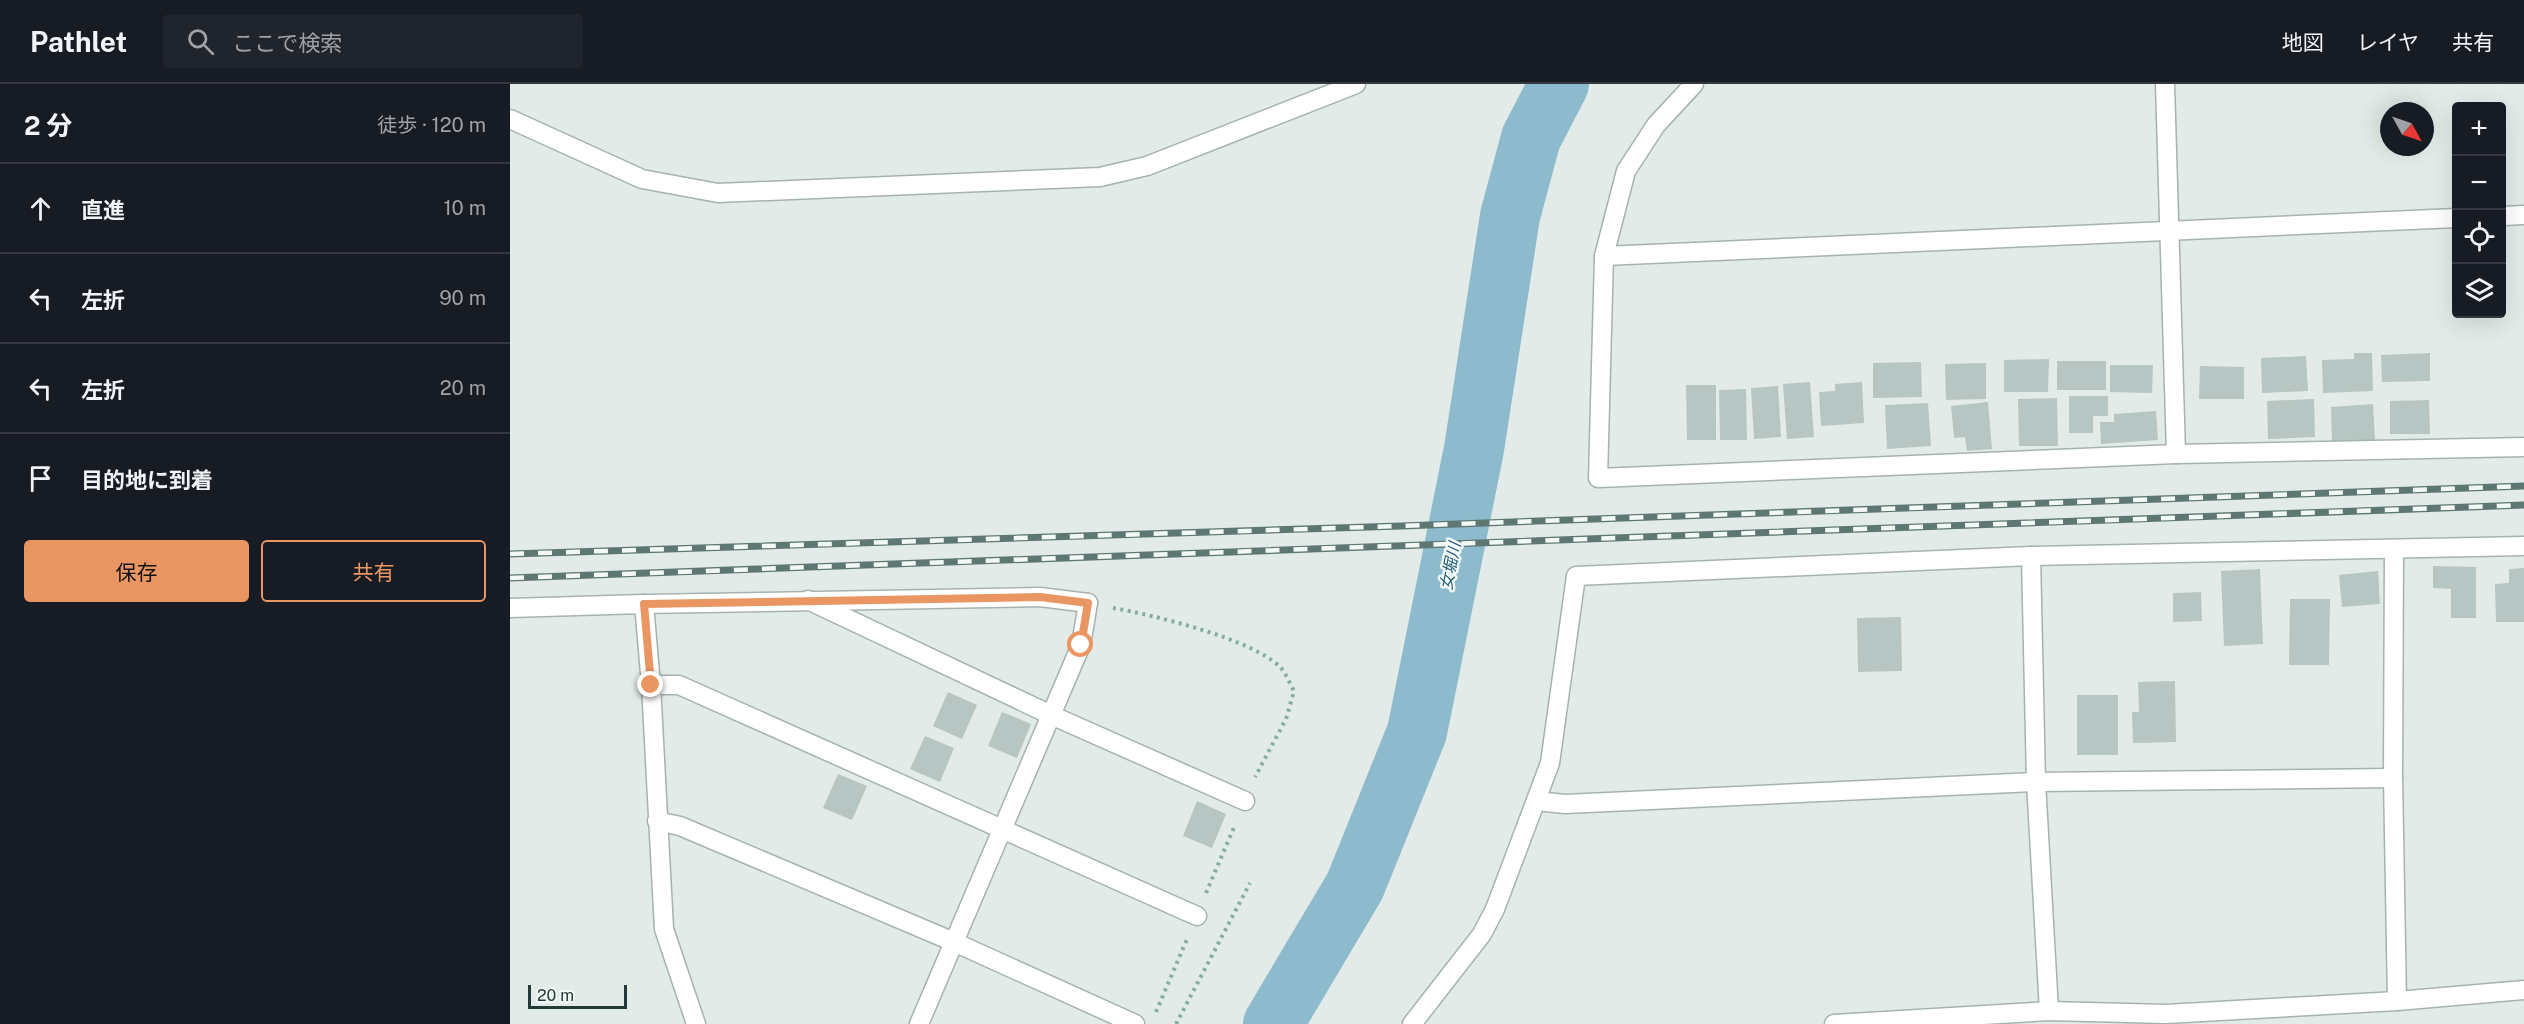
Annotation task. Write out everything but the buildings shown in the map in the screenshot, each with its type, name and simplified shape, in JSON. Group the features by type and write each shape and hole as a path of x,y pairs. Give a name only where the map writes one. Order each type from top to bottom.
{"street":[{"path":"510,119 642,179 718,193 1064,179 1100,177 1147,166 1356,84"},
{"path":"1694,84 1656,125 1626,171 1604,256 1598,478 2176,454 2524,447"},
{"path":"2165,84 2176,454"},
{"path":"2506,216 2524,214"},
{"path":"1604,256 2452,218"},
{"path":"1412,1024 1482,934 1495,909 1550,763 1576,576 2031,556 2524,546"},
{"path":"2394,550 2393,778 2397,1001"},
{"path":"2031,556 2036,782 2049,1011"},
{"path":"510,608 808,600 1040,597 1088,603 1081,645 919,1024"},
{"path":"808,600 1051,715 1245,801"},
{"path":"644,604 651,685 664,929 696,1024"},
{"path":"651,685 679,685 1197,916"},
{"path":"1536,801 1565,804 2036,782 2393,778"},
{"path":"657,821 680,826 954,942 1135,1024"},
{"path":"1834,1024 1925,1022 2049,1011 2167,1019 2524,990"}],"path":[{"path":"1176,1024 1250,883"}],"waterway":[{"name":"女堀川","path":"1273,1024 1355,886 1417,732 1474,449 1510,216 1531,138 1559,84"}],"railway":[{"path":"510,554 1401,526 2524,486"},
{"path":"510,578 2524,505"}],"route":[{"path":"651,685 644,604 1040,597 1088,603 1081,645"}]}
